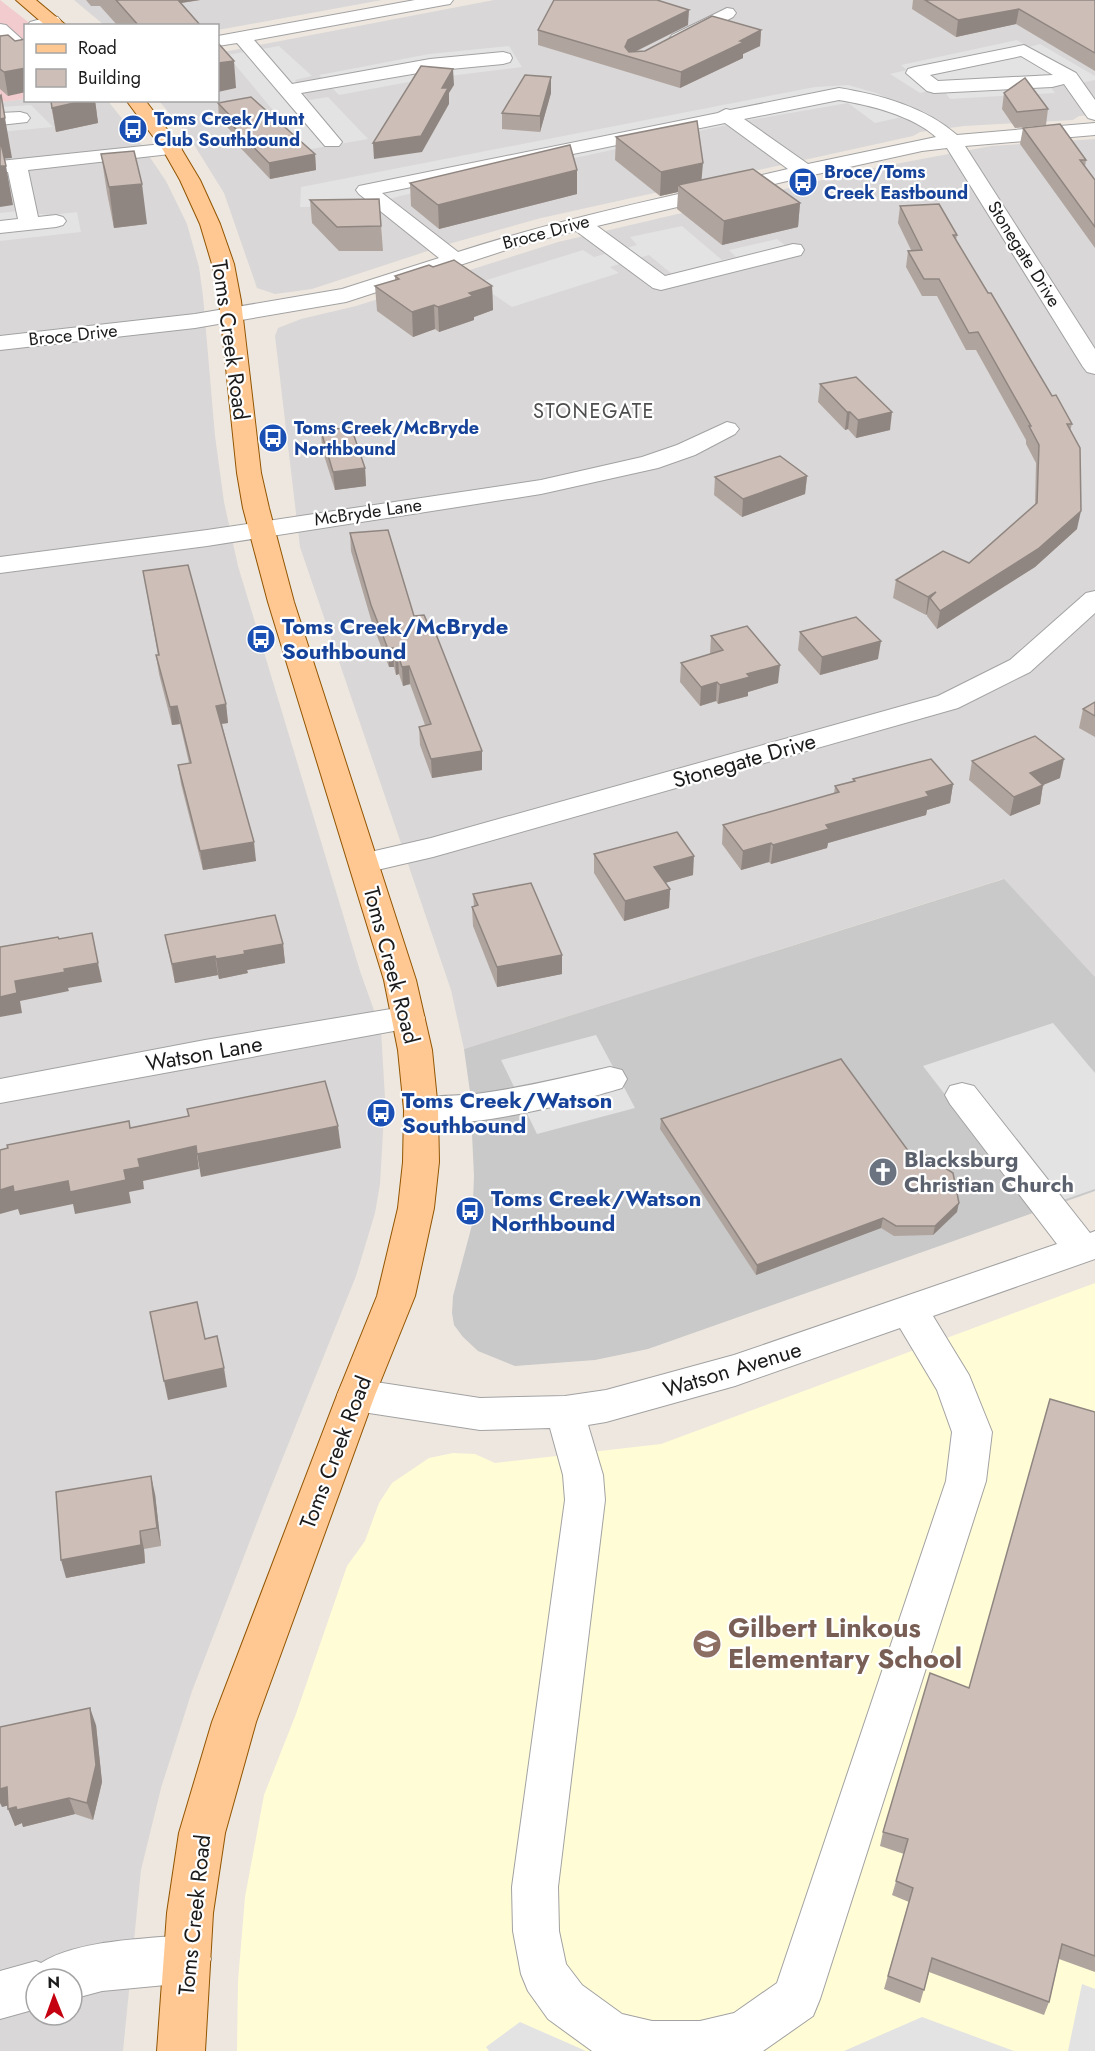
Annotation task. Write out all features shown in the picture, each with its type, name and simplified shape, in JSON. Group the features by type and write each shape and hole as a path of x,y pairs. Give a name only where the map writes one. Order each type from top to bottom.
{"main road":[{"path":"25,0 49,24"},
{"name":"Toms Creek Road","path":"137,102 172,149 190,180 210,224 223,264 232,315 249,472 261,529 281,602 400,980 410,1018 421,1110 421,1162 411,1235 396,1296 356,1395 234,1722 211,1796 195,1870 181,2051"}],"street":[{"path":"360,0 374,13"},
{"path":"219,41 444,0"},
{"path":"665,45 727,13 707,6"},
{"path":"2,31 24,28"},
{"path":"0,53 20,48 2,31"},
{"path":"242,37 332,142"},
{"path":"1069,77 1052,81 934,87 915,73 1024,50 1069,77 1095,114"},
{"path":"288,90 430,65 503,58"},
{"path":"454,259 366,190 726,115 839,94 875,100 935,126 952,141"},
{"path":"726,115 804,171"},
{"path":"0,119 20,117"},
{"name":"Broce Drive","path":"0,343 195,321 346,295 454,259 579,223 804,171 952,141 1095,129"},
{"name":"Stonegate Drive","path":"952,141 1095,367"},
{"path":"29,224 9,166 172,149"},
{"path":"0,227 56,221"},
{"path":"579,223 661,283 792,250"},
{"name":"McBryde Lane","path":"0,565 541,487 613,473 686,450 727,429"},
{"name":"Stonegate Drive","path":"364,863 444,844 948,702 1020,666 1095,599"},
{"name":"Watson Lane","path":"0,1091 217,1050 410,1018"},
{"path":"421,1110 459,1109 531,1100 610,1079"},
{"path":"962,1095 1088,1247"},
{"name":"Watson Avenue","path":"356,1395 480,1414 565,1412 606,1406 735,1370 910,1311 1088,1247"},
{"path":"565,1412 583,1475 585,1500 535,1887 536,1931 545,1974 565,2002 612,2036 652,2045 700,2044 744,2034 796,1999 966,1481 972,1432 955,1386 910,1311"},
{"path":"84,1972 102,1967 187,1959"},
{"path":"0,1995 24,1988"}],"shaded area":[{"path":"0,0 31,24 24,24 24,99 0,102"},
{"path":"74,0 382,0 219,30 219,24 103,24"},
{"path":"494,0 1095,0 1095,115 1079,116 1073,120 964,126 920,132 913,136 541,218 452,243 312,289 275,294 257,288 224,193 188,135 160,102 219,102 219,53"},
{"path":"1017,40 1029,47 1040,44 1095,76 1095,80 1050,86 1055,93 950,99 945,92 933,90 920,93 890,74 907,70 901,65"},
{"path":"279,46 312,76 295,80 309,100 328,97 368,139 306,150 227,55"},
{"path":"509,46 522,67 425,79 339,95 319,75 429,54"},
{"path":"848,85 876,93 920,113 875,123 848,103 750,120 400,196 368,206 300,207 301,187 815,87"},
{"path":"24,99 24,102 109,102 166,181 187,224 199,267 215,436 224,502 238,566 360,971 381,1030 385,1098 380,1184 375,1213 356,1276 192,1691 161,1788 141,1870 123,2051 0,2051 0,102"},
{"path":"31,105 53,127 0,132 0,107"},
{"path":"1095,139 1095,977 1003,879 464,1049 451,990 300,547 275,336 278,328 301,319 356,306 558,242 874,168 991,146"},
{"path":"18,211 50,215 77,212 81,232 0,241 0,213"},
{"path":"682,226 722,260 736,257 729,250 777,239 795,253 679,280 649,255 610,267 619,273 512,307 477,283 583,250 594,257 637,245 630,237"},
{"path":"1004,879 1095,977 1095,1191 648,1349 595,1360 515,1366 478,1351 463,1337 454,1325 452,1313 453,1296 472,1225 474,1176 470,1092 464,1049"},
{"path":"1053,1023 1095,1073 1095,1189 1034,1210 923,1066"},
{"path":"596,1035 635,1108 537,1134 501,1060"},
{"name":"Gilbert Linkous Elementary School","path":"1095,1283 1095,2051 237,2051 238,1981 245,1897 264,1795 296,1714 347,1566 365,1541 379,1503 392,1483 429,1458 453,1453 475,1454 495,1463 661,1444"},
{"path":"1082,1984 1095,1989 1095,2051 1068,2051"},
{"path":"922,2017 1014,2051 844,2051"},
{"path":"520,2022 586,2051 489,2051 486,2047"}],"building":[{"path":"116,0 178,0 199,24 137,24"},
{"path":"554,0 657,0 689,10 628,40 625,47 629,52 645,51 712,16 761,30 740,41 744,42 681,72 538,30"},
{"path":"925,0 1095,0 1095,53 1019,9 958,20"},
{"path":"8,35 15,41 24,39 24,68 4,72 0,69 0,36"},
{"path":"219,44 234,61 219,63"},
{"path":"421,66 453,69 442,88 448,88 421,136 373,143"},
{"path":"525,75 551,77 540,116 502,113"},
{"path":"1025,78 1048,109 1017,112 1004,93"},
{"path":"0,96 5,118 0,119"},
{"path":"251,97 315,154 269,163 232,125 238,124 218,103"},
{"path":"51,102 78,102 52,108"},
{"path":"697,121 703,163 661,172 616,137"},
{"path":"1060,124 1086,160 1080,160 1095,180 1095,227 1023,128"},
{"path":"0,139 6,166 0,166"},
{"path":"570,145 577,170 438,205 410,183"},
{"path":"134,151 142,184 109,187 101,154"},
{"path":"753,169 800,203 724,221 678,185"},
{"path":"379,199 381,226 337,227 310,200"},
{"path":"939,204 957,235 953,235 988,293 991,293 1052,396 1056,395 1072,424 1067,424 1080,448 1081,511 1038,549 940,611 930,598 936,592 928,597 896,580 943,551 969,563 1037,503 1039,445 1029,426 1031,426 978,332 969,333 939,279 924,279 908,251 922,250 900,206"},
{"path":"454,260 492,286 469,293 473,296 412,312 375,286 399,279 395,276"},
{"path":"856,377 892,412 858,420 820,384"},
{"path":"351,427 365,468 333,472 321,431"},
{"path":"780,456 807,476 743,499 715,477"},
{"path":"388,530 414,616 424,615 428,624 432,624 482,751 431,759 419,727 431,724 409,666 402,667 393,648 388,649 371,605 350,533"},
{"path":"188,565 226,704 216,706 254,842 200,851 178,765 191,763 177,706 170,707 156,655 159,655 143,571"},
{"path":"856,617 881,641 822,657 800,632"},
{"path":"747,626 780,665 747,674 750,677 720,685 717,682 701,687 681,663 723,650 711,636"},
{"path":"1095,702 1095,716 1083,709"},
{"path":"1035,736 1064,759 1030,773 1043,785 1014,797 972,761"},
{"path":"931,759 953,784 926,792 929,796 826,825 829,829 743,851 723,825 839,792 835,786 855,781 853,779"},
{"path":"677,832 694,856 654,867 670,889 625,901 594,854"},
{"path":"531,883 562,955 497,967 472,907 478,905 473,894"},
{"path":"275,915 283,944 244,951 245,954 216,959 215,956 172,964 165,935"},
{"path":"92,933 98,963 64,969 65,972 15,981 17,993 0,997 0,947"},
{"name":"Blacksburg Christian Church","path":"841,1059 909,1152 921,1152 953,1173 959,1203 935,1226 896,1226 883,1218 757,1265 661,1119"},
{"path":"325,1081 338,1126 197,1154 196,1146 138,1159 140,1167 124,1170 126,1180 70,1192 68,1181 14,1192 13,1186 0,1190 0,1150 8,1148 7,1145 129,1121 130,1128 189,1116 187,1109"},
{"path":"197,1302 205,1339 217,1336 224,1368 164,1381 150,1312"},
{"path":"1050,1399 1095,1412 1095,1956 1062,1944 1049,2002 932,1958 924,1990 888,1976 913,1888 896,1881 908,1839 883,1832 930,1673 969,1688"},
{"path":"151,1476 157,1528 140,1531 141,1545 61,1560 56,1492"},
{"path":"90,1708 96,1765 87,1803 69,1798 17,1810 16,1807 8,1809 7,1787 0,1789 0,1727"}],"place":[{"name":"Toms Creek/Hunt Club Southbound","path":"133,129"},
{"name":"Broce/Toms Creek Eastbound","path":"803,182"},
{"name":"Toms Creek/McBryde Northbound","path":"273,438"},
{"name":"Toms Creek/McBryde Southbound","path":"261,639"},
{"name":"Toms Creek/Watson Southbound","path":"381,1113"},
{"name":"Blacksburg Christian Church","path":"883,1172"},
{"name":"Toms Creek/Watson Northbound","path":"470,1211"},
{"name":"Gilbert Linkous Elementary School","path":"707,1644"}],"district":[{"name":"STONEGATE","path":"594,411"}]}
